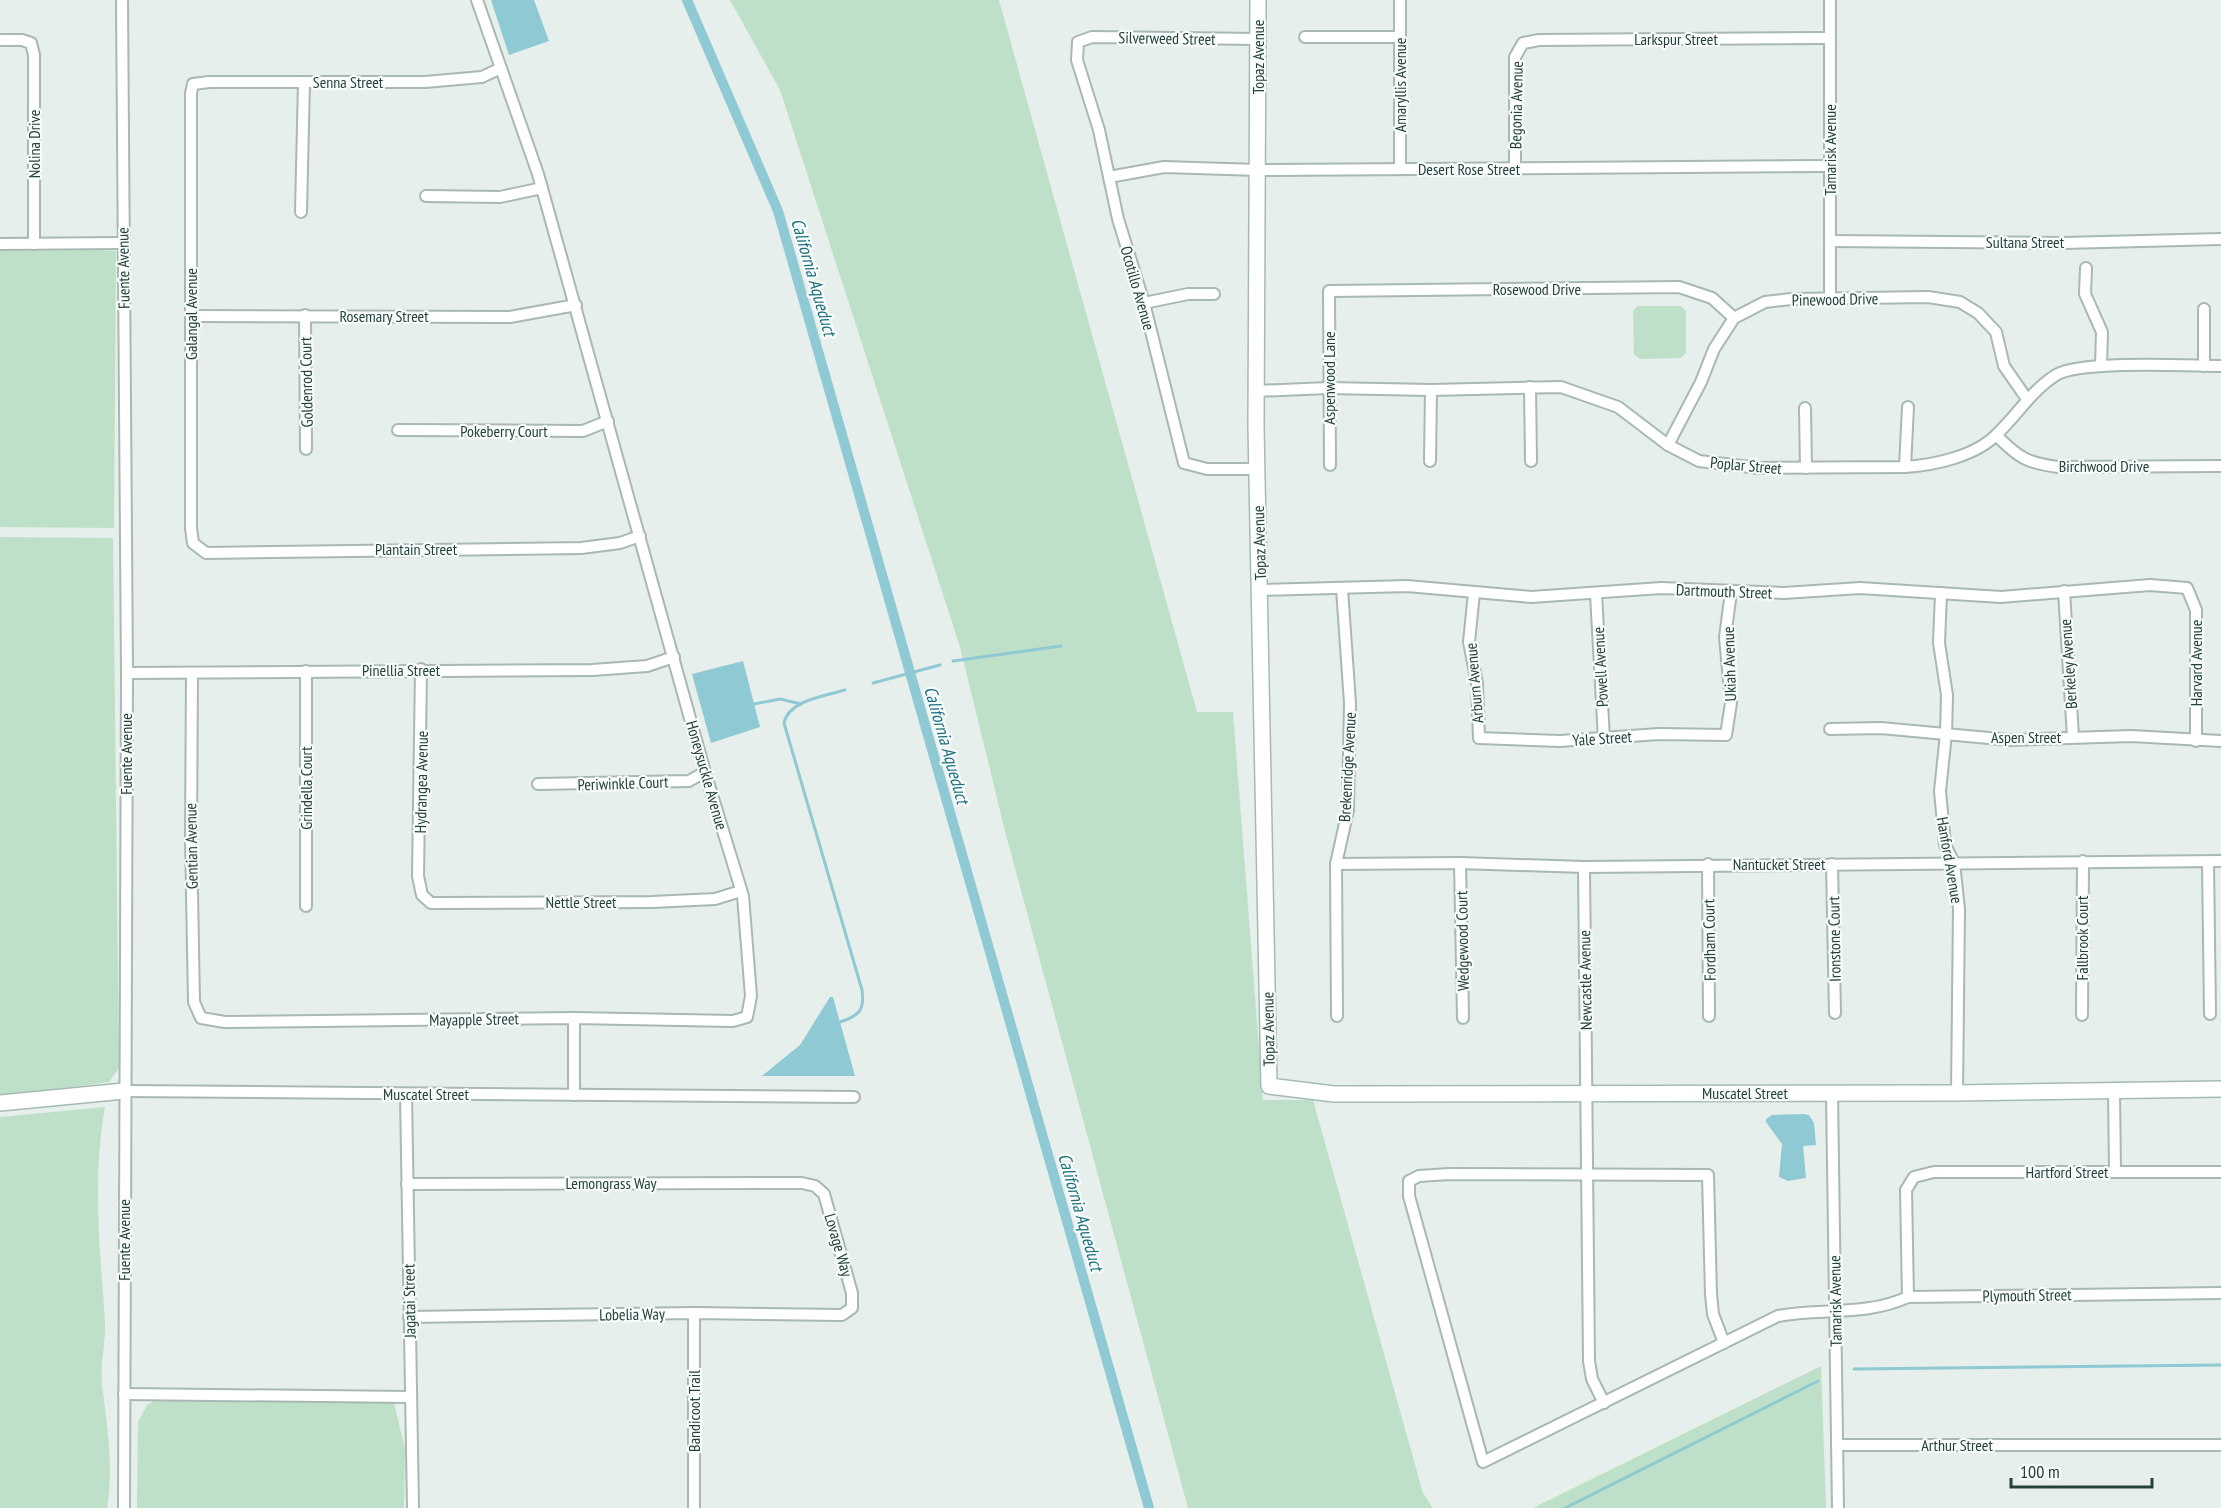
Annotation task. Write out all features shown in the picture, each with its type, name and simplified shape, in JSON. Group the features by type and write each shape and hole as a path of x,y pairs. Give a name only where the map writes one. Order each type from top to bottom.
{"street":[{"name":"Fuente Avenue","path":"122,0 122,243 127,673 124,1508"},
{"name":"Honeysuckle Avenue","path":"477,0 542,188 705,772 741,891 751,996 747,1017"},
{"name":"Topaz Avenue","path":"1258,0 1256,391 1269,1086"},
{"name":"Amaryllis Avenue","path":"1400,0 1400,169"},
{"name":"Tamarisk Avenue","path":"1830,0 1830,300"},
{"name":"Silverweed Street","path":"1078,42 1092,37 1258,39"},
{"path":"1305,37 1400,37"},
{"name":"Larkspur Street","path":"1523,44 1539,40 1830,39"},
{"name":"Nolina Drive","path":"0,40 22,40 31,44 34,55 34,244"},
{"name":"Ocotillo Avenue","path":"1078,42 1077,60 1099,130 1118,219 1144,303 1184,463 1208,469 1257,469"},
{"name":"Begonia Avenue","path":"1515,168 1515,57 1523,44"},
{"name":"Senna Street","path":"194,84 209,81 436,81 482,77 501,68"},
{"path":"301,212 304,81"},
{"name":"Galangal Avenue","path":"193,543 191,93 194,84"},
{"name":"Desert Rose Street","path":"1109,177 1164,167 1258,170 1830,166"},
{"path":"426,196 500,197 525,194 542,188"},
{"name":"Sultana Street","path":"1830,240 2064,243 2221,240"},
{"path":"0,244 122,243"},
{"path":"2086,268 2085,294 2102,332 2102,366"},
{"name":"Rosewood Drive","path":"1329,291 1679,287 1712,298 1734,318"},
{"name":"Aspenwood Lane","path":"1329,291 1330,465"},
{"path":"1144,303 1188,294 1214,294"},
{"name":"Pinewood Drive","path":"1734,318 1765,302 1791,299 1928,297 1960,302 1978,312 1996,332 2004,366 2027,399"},
{"name":"Rosemary Street","path":"191,316 510,317 576,305"},
{"path":"2204,309 2204,366"},
{"name":"Goldenrod Court","path":"305,315 306,449"},
{"path":"1668,445 1701,382 1714,350 1734,318"},
{"name":"Poplar Street","path":"1256,391 1328,388 1431,390 1561,387 1618,406 1668,445 1699,460 1759,468 1926,466 1954,459 1996,435 2027,399 2058,373 2102,366 2221,366"},
{"path":"1530,387 1531,461"},
{"path":"1430,461 1431,390"},
{"path":"1905,466 1908,407"},
{"path":"1805,408 1806,468"},
{"name":"Pokeberry Court","path":"398,430 583,431 608,421"},
{"name":"Birchwood Drive","path":"1996,435 2012,451 2033,464 2058,467 2221,466"},
{"name":"Plantain Street","path":"193,543 206,553 581,548 620,543 640,536"},
{"name":"Dartmouth Street","path":"1260,590 1407,586 1531,597 1661,588 1784,593 1860,588 2001,597 2150,585 2187,588"},
{"name":"Harvard Avenue","path":"2187,588 2196,610 2196,741"},
{"name":"Brekenridge Avenue","path":"1336,1016 1336,864 1348,810 1350,704 1342,589"},
{"name":"Berkeley Avenue","path":"2064,591 2073,737"},
{"name":"Ukiah Avenue","path":"1726,735 1731,702 1725,637 1731,592"},
{"name":"Arburn Avenue","path":"1474,593 1468,642 1477,683 1479,738"},
{"name":"Hanford Avenue","path":"1941,593 1939,643 1947,695 1946,734 1940,791 1945,845 1954,863 1959,909 1957,1093"},
{"name":"Powell Avenue","path":"1596,594 1604,739"},
{"name":"Pinellia Street","path":"127,673 421,669 592,670 647,666 674,657"},
{"name":"Hydrangea Avenue","path":"421,669 418,876 422,895"},
{"name":"Grindella Court","path":"306,671 306,906"},
{"name":"Gentian Avenue","path":"192,673 191,838 194,1002 201,1018"},
{"name":"Aspen Street","path":"1830,729 1881,728 2010,740 2131,735 2221,741"},
{"name":"Yale Street","path":"1479,738 1560,741 1659,734 1726,735"},
{"name":"Periwinkle Court","path":"538,784 689,781 705,772"},
{"name":"Fallbrook Court","path":"2082,1016 2083,861"},
{"path":"2208,861 2210,1014"},
{"name":"Nantucket Street","path":"1336,864 1460,863 1584,867 1708,864 2221,861"},
{"name":"Wedgewood Court","path":"1460,863 1463,1018"},
{"name":"Fordham Court","path":"1708,864 1709,1016"},
{"name":"Ironstone Court","path":"1832,864 1835,1013"},
{"name":"Newcastle Avenue","path":"1584,867 1588,1361 1592,1379 1604,1403"},
{"name":"Nettle Street","path":"422,895 431,903 652,902 715,899 741,891"},
{"name":"Mayapple Street","path":"201,1018 225,1022 574,1018 733,1021 747,1017"},
{"path":"574,1018 574,1095"},
{"name":"Muscatel Street","path":"1269,1086 1334,1094 1957,1093 2221,1089"},
{"path":"2114,1090 2115,1172"},
{"name":"Muscatel Street","path":"0,1103 124,1091 854,1097"},
{"name":"Tamarisk Avenue","path":"1832,1093 1838,1508"},
{"name":"Jagatai Street","path":"406,1094 413,1508"},
{"name":"Hartford Street","path":"1908,1297 1906,1190 1914,1177 1934,1172 2221,1172"},
{"path":"1586,1174 1708,1175 1711,1294 1713,1314 1724,1343"},
{"name":"Plymouth Street","path":"1586,1174 1419,1176 1409,1181 1409,1196 1483,1462 1778,1316 1805,1311 1869,1310 1908,1297 2221,1293"},
{"name":"Lemongrass Way","path":"407,1184 802,1183 815,1186"},
{"name":"Lovage Way","path":"815,1186 824,1194 852,1293 852,1308"},
{"name":"Lobelia Way","path":"409,1317 694,1313 842,1315 852,1308"},
{"name":"Bandicoot Trail","path":"694,1313 694,1508"},
{"path":"124,1394 410,1397"},
{"name":"Arthur Street","path":"1838,1445 2221,1444"}],"green space":[{"path":"730,0 999,0 1197,712 1233,712 1263,1100 1313,1100 1423,1493 1433,1508 1188,1508 1006,835 960,647 780,90"},
{"path":"0,251 116,251 114,528 0,527"},
{"path":"1638,306 1681,306 1686,311 1686,353 1681,358 1640,359 1634,354 1633,311"},
{"path":"0,537 113,538 119,1068 109,1082 0,1097"},
{"path":"105,1107 98,1187 99,1241 105,1321 102,1385 110,1462 107,1508 0,1508 0,1117"},
{"path":"1821,1366 1826,1508 1533,1508"},
{"path":"159,1398 394,1403 405,1449 404,1508 137,1508 138,1422 147,1405"}],"water":[{"path":"491,0 534,0 549,41 509,55"},
{"path":"743,661 760,727 711,743 692,674"},
{"path":"830,997 833,997 855,1076 762,1076 800,1045"},
{"path":"1772,1115 1809,1115 1814,1123 1816,1145 1803,1146 1806,1178 1788,1181 1779,1177 1782,1144 1766,1119"}],"waterway":[{"name":"California Aqueduct","path":"687,0 778,211 1149,1508"},
{"path":"953,661 1061,646"},
{"name":"California Aqueduct","path":"873,683 940,665"},
{"path":"840,1022 856,1015 859,1011 862,1003 862,990 784,723 787,715 800,704 845,690"},
{"path":"754,704 780,699 801,704"},
{"path":"1854,1369 2221,1365"},
{"path":"1565,1508 1818,1381"}]}
